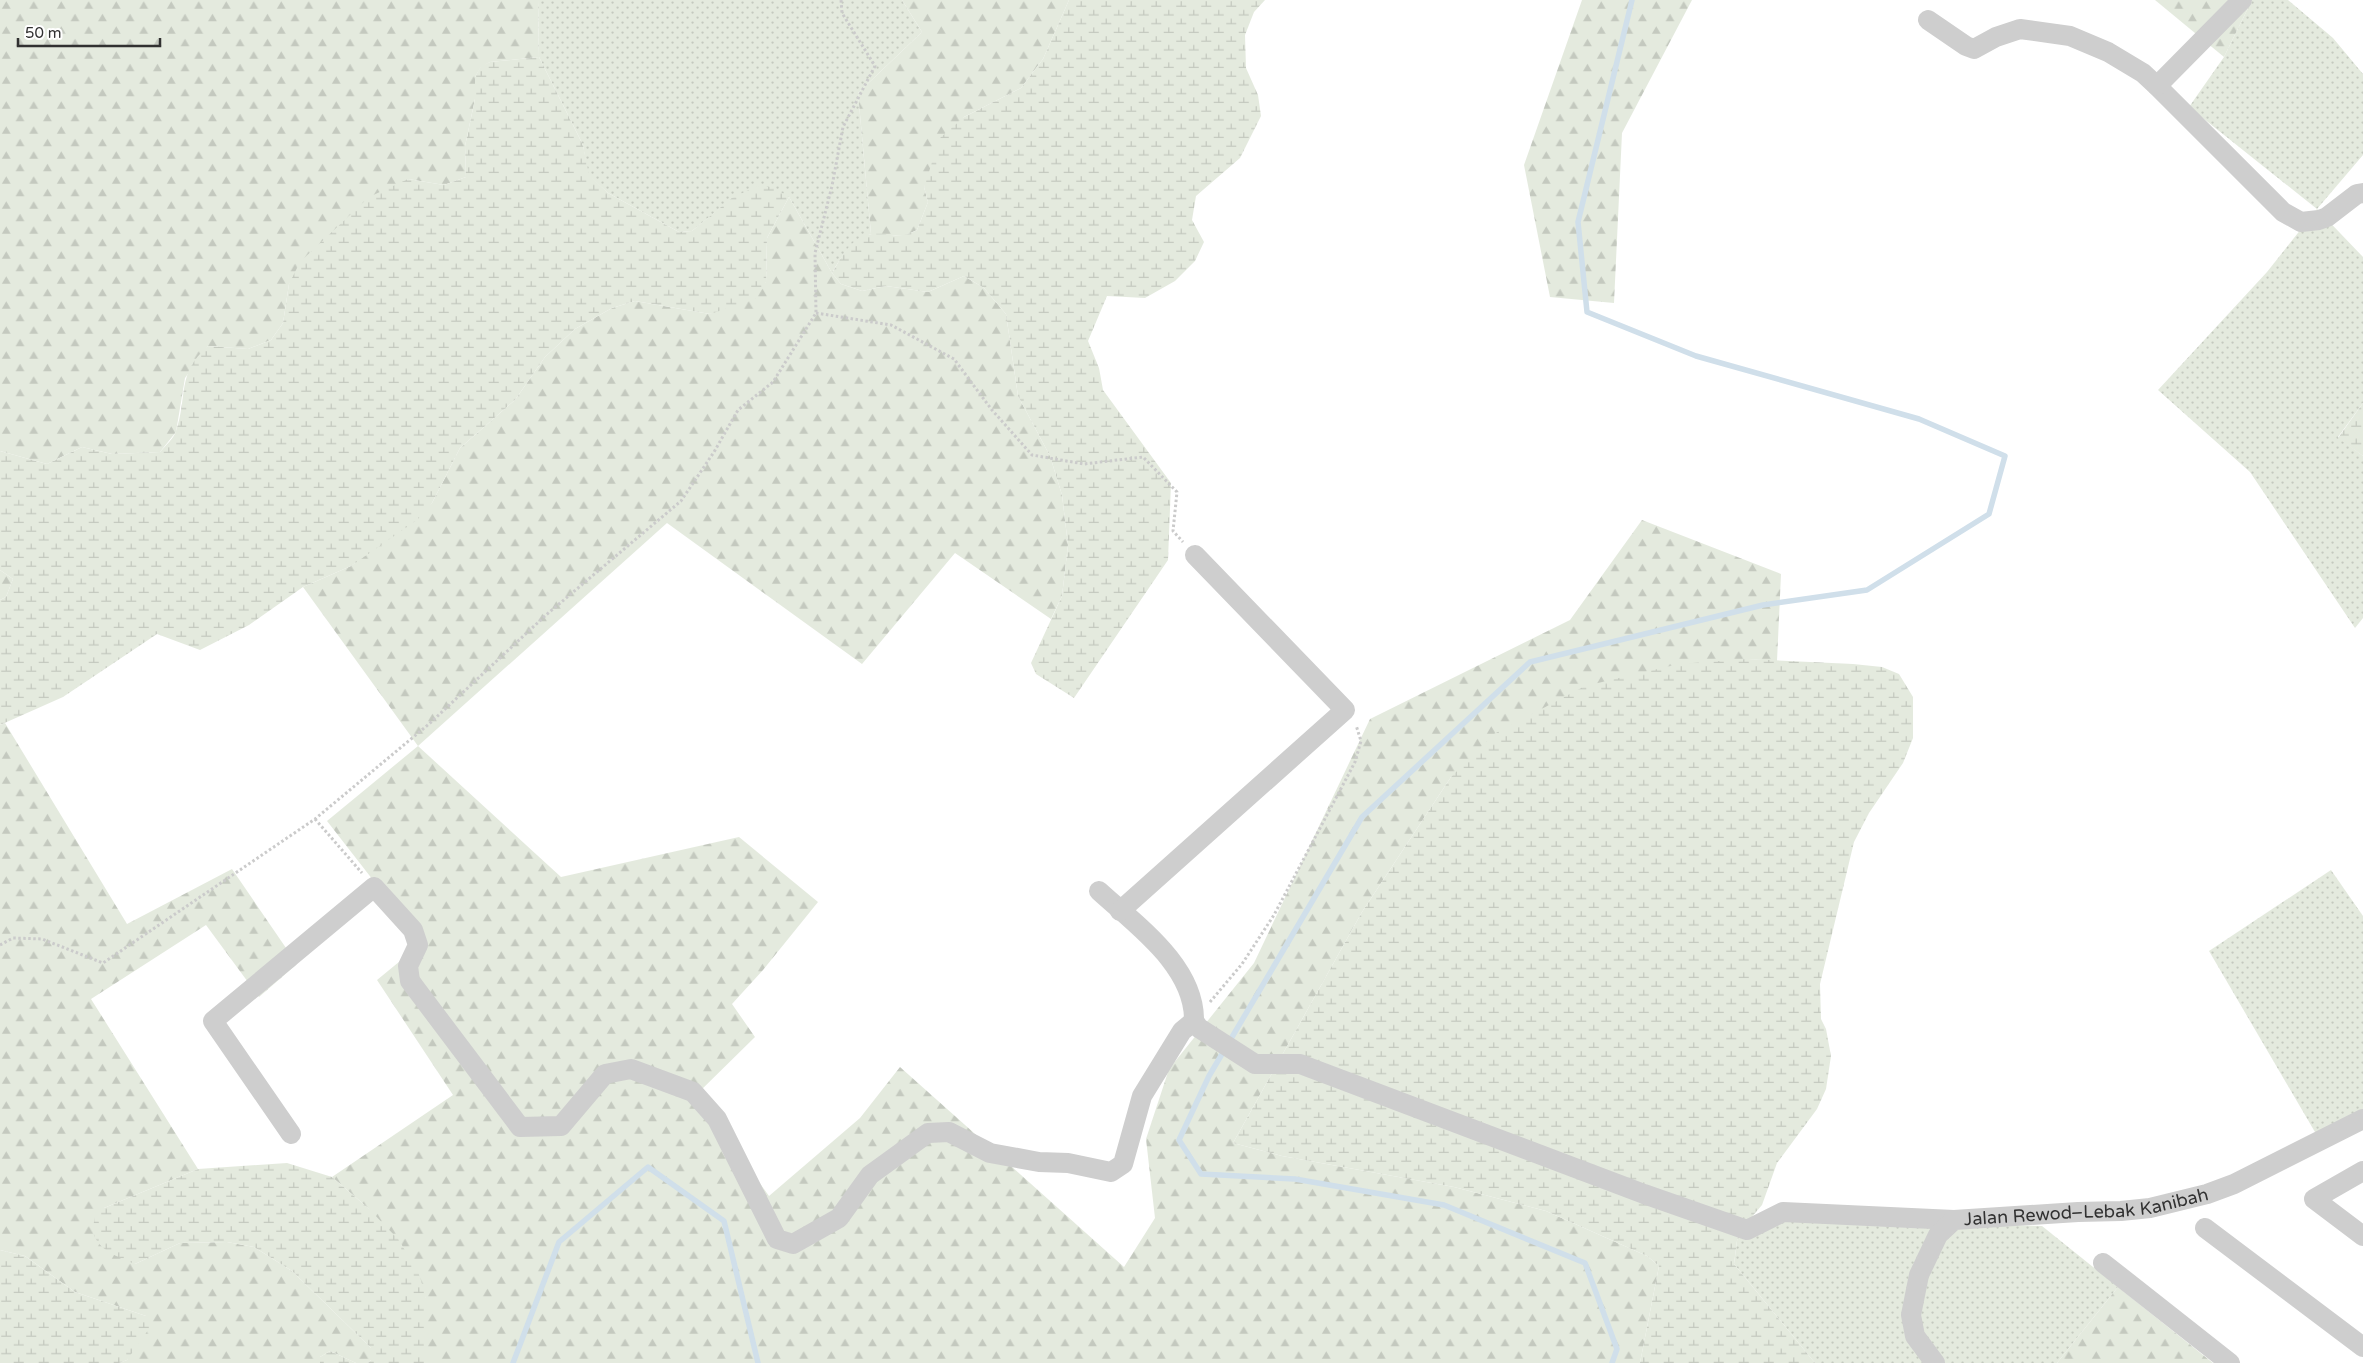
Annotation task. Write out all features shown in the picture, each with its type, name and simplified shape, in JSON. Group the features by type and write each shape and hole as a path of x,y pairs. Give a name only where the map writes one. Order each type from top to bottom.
{"street":[{"path":"2157,86 2242,0"},
{"path":"1928,20 1966,46 1974,49 1996,37 2020,29 2070,36 2108,52 2143,73 2283,212 2301,222 2327,217 2357,194 2363,193"},
{"path":"1120,911 1345,710 1195,555"},
{"path":"291,1134 213,1021 374,887 413,930 418,945 408,966 410,981 520,1127 561,1126 605,1074 622,1070 631,1069 693,1092 717,1120 777,1239 793,1244 839,1218 870,1175 928,1132 949,1132 990,1152 1039,1162 1068,1163 1111,1172 1123,1164 1142,1096 1182,1030 1197,1025"},
{"path":"1099,892 1158,943 1187,987 1197,1025 1255,1064 1300,1064 1644,1194 1747,1230 1783,1212 1954,1220"},
{"name":"Jalan Rewod–Lebak Kanibah","path":"1935,1363 1915,1336 1911,1315 1919,1275 1938,1235 1954,1220 2121,1211 2150,1208 2207,1194 2234,1184 2363,1119"},
{"path":"2363,1171 2314,1199 2363,1236"},
{"path":"2206,1228 2363,1347"},
{"path":"2103,1263 2230,1363"}],"path":[{"path":"0,945 13,938 42,939 103,963 314,819 429,724 546,615 681,501 714,452 738,410 773,382 816,313 815,253 832,186 843,127 875,66 842,13 841,0"},
{"path":"816,313 891,325 954,359 992,410 1032,455 1084,464 1143,457 1177,492 1172,531 1195,555"},
{"path":"1197,1025 1242,964 1274,915 1355,762 1361,741 1356,724 1345,710"},
{"path":"314,819 374,887"}],"green space":[{"path":"0,0 538,0 539,57 490,62 481,67 475,77 475,99 465,146 466,177 444,185 408,179 289,284 283,323 271,340 248,349 208,346 185,378 176,432 160,452 112,454 82,447 47,464 0,451"},
{"path":"538,0 902,0 922,32 858,93 871,234 848,249 832,273 789,197 733,198 692,231 679,232 608,193 588,175 583,145 539,57"},
{"path":"902,0 1069,0 1043,59 1021,88 964,117 924,187 928,202 917,230 904,236 871,234 858,93 922,32"},
{"path":"1069,0 1265,0 1254,12 1245,35 1246,68 1258,95 1261,116 1240,158 1196,196 1192,220 1204,242 1195,261 1175,281 1145,298 1107,296 1088,341 1099,368 1103,390 1171,483 1168,560 1074,698 1036,674 1031,663 1062,596 1068,545 1062,495 1050,456 1018,396 1006,314 984,288 964,276 928,292 886,286 862,291 841,284 832,273 852,243 858,239 872,234 899,236 917,230 928,202 924,187 940,138 964,117 1021,88 1043,59"},
{"path":"1582,0 1692,0 1622,133 1614,303 1550,297 1524,165"},
{"path":"2155,0 2252,0 2224,57"},
{"path":"2252,0 2288,0 2333,38 2363,74 2363,155 2317,209 2189,107 2224,57"},
{"path":"539,57 583,145 589,175 608,193 679,232 692,231 732,198 757,186 772,187 789,197 767,238 766,282 755,299 710,314 635,301 612,308 575,329 545,357 515,400 460,448 432,503 417,520 351,566 303,587 249,625 200,650 157,634 63,697 0,725 0,600 6,597 13,579 0,570 0,451 47,464 82,447 112,454 160,452 175,434 180,418 187,376 198,356 208,346 248,349 271,340 283,323 289,284 300,262 369,197 408,179 444,185 466,177 465,146 475,99 475,77 481,66 490,62"},
{"path":"789,197 832,273 841,284 862,291 886,286 928,292 964,276 984,288 1006,314 1018,396 1050,456 1062,495 1068,545 1062,596 1051,619 955,553 862,664 667,523 418,746 303,587 351,566 432,503 460,448 515,400 545,357 575,329 612,308 635,301 710,314 766,282 767,238"},
{"path":"2317,209 2363,257 2363,403 2338,437 2363,456 2363,618 2355,628 2250,472 2158,390 2267,272"},
{"path":"2363,403 2363,456 2338,438"},
{"path":"1642,520 1781,574 1777,661 1748,659 1451,777 1362,912 1233,1143 1282,1156 1454,1187 1546,1211 1647,1256 1659,1266 1640,1363 426,1363 426,1298 368,1208 332,1177 453,1095 377,980 422,943 327,821 418,746 561,877 739,837 818,902 763,970 732,1004 755,1037 696,1095 769,1196 860,1118 900,1067 1124,1267 1155,1218 1146,1139 1169,1069 1254,963 1370,719 1570,620"},
{"path":"0,570 13,579 6,597 0,600"},
{"path":"1748,659 1853,664 1882,667 1899,674 1913,697 1913,738 1903,763 1869,813 1854,842 1820,984 1821,1019 1826,1029 1831,1056 1826,1089 1817,1109 1777,1163 1762,1205 1738,1233 1734,1264 1815,1363 1640,1363 1659,1266 1647,1256 1546,1211 1454,1187 1282,1156 1233,1143 1362,912 1451,777 1494,734 1585,686 1679,664"},
{"path":"5,723 127,924 232,869 297,964 259,997 206,925 91,999 198,1169 104,1208 135,1264 180,1243 227,1242 254,1247 292,1271 371,1348 371,1360 368,1363 356,1363 330,1351 320,1357 320,1363 119,1363 127,1360 146,1316 75,1292 25,1256 0,1250 0,725"},
{"path":"2331,870 2363,916 2363,1122 2322,1144 2209,951"},
{"path":"287,1163 332,1177 368,1208 399,1240 420,1277 426,1298 426,1363 368,1363 371,1360 371,1348 292,1271 254,1247 227,1242 180,1243 135,1264 110,1252 99,1244 95,1238 93,1230 95,1216 104,1208 198,1169"},
{"path":"1784,1217 2042,1226 2118,1287 2057,1363 1815,1363 1734,1264 1738,1233"},
{"path":"0,1250 25,1256 75,1292 146,1316 151,1326 127,1360 119,1363 0,1363"},
{"path":"2118,1287 2213,1363 2057,1363"},
{"path":"330,1351 356,1363 320,1363 320,1357"}],"waterway":[{"path":"1612,1363 1617,1349 1585,1263 1444,1205 1295,1179 1201,1174 1179,1140 1209,1076 1362,817 1530,662 1763,605 1867,590 1989,514 2005,456 1919,419 1696,356 1587,312 1578,222 1632,0"},
{"path":"513,1363 559,1242 648,1167 724,1221 758,1363"}]}
